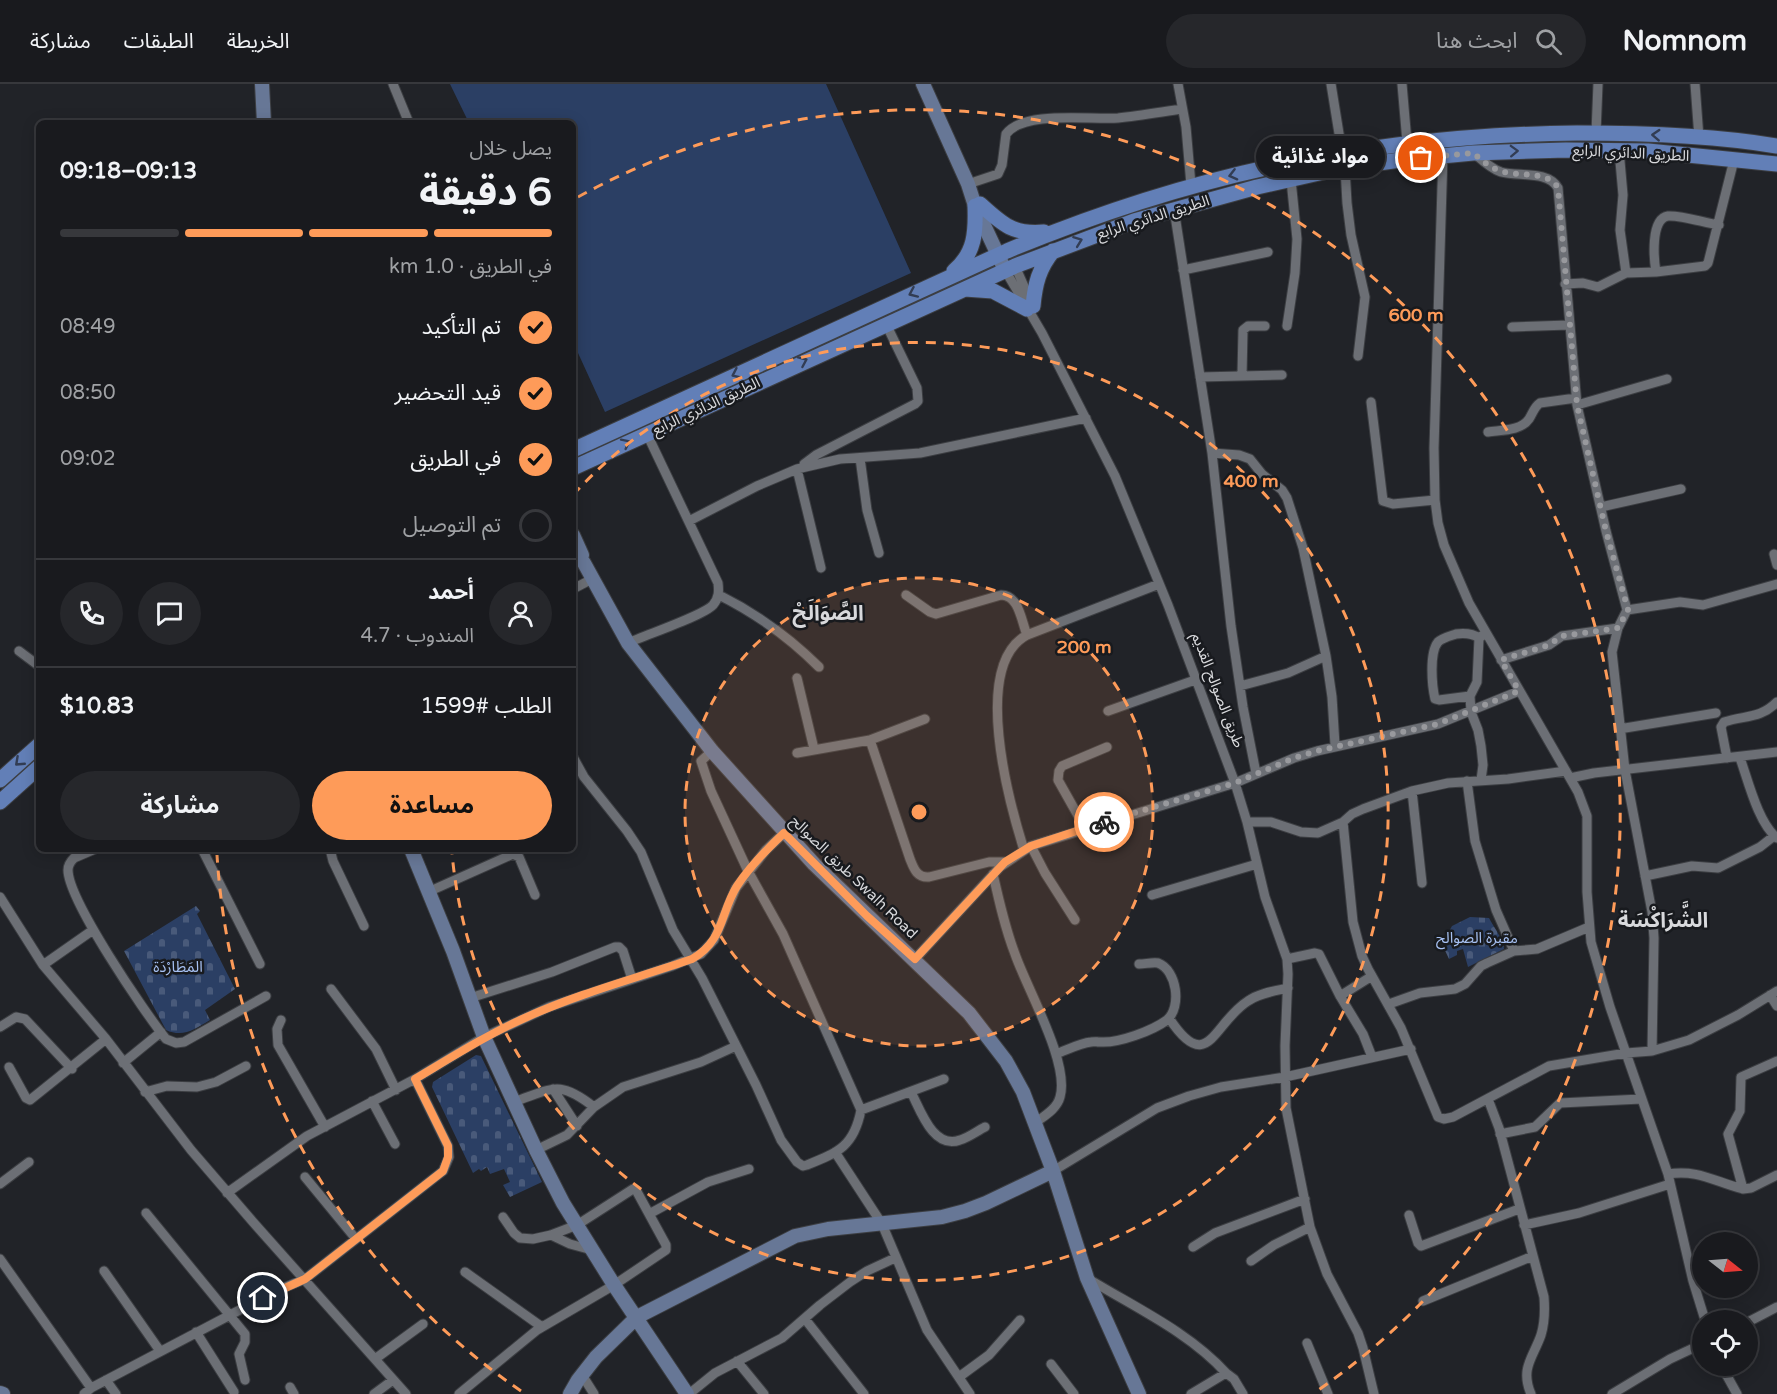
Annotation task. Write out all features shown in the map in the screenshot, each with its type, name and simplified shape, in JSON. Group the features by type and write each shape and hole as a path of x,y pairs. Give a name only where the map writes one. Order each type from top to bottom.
{"main road":[{"name":"الطريق الدائري الرابع","path":"576,449 946,278 1056,230 1191,185 1258,168 1407,142 1539,134 1596,133 1700,138 1777,146"},
{"name":"الطريق الدائري الرابع","path":"576,467 1010,268 1104,231 1174,209 1345,168 1473,153 1619,150 1777,164"},
{"path":"974,197 1000,222 1018,231 1033,233 1056,230"},
{"path":"946,278 969,254 976,226 974,197"},
{"path":"962,289 993,291 1030,307 1042,264 1055,250"},
{"path":"576,478 598,457"},
{"path":"0,802 6,785 36,749"},
{"path":"0,808 6,785 36,769"}],"street":[{"path":"262,84 264,120"},
{"path":"393,84 408,120"},
{"name":"طريق الصوالح القديم","path":"923,84 974,197 1030,307 1041,323 1042,333 1115,476 1160,584 1235,783 1265,897 1287,960 1286,1108 1310,1227 1327,1274 1348,1311 1363,1348 1374,1394"},
{"path":"1178,84 1191,185"},
{"path":"1331,84 1342,152"},
{"path":"1402,84 1407,142"},
{"path":"1596,133 1598,84"},
{"path":"1695,84 1700,138"},
{"path":"974,197 998,174 1002,165 1006,134 1017,125 1041,120 1135,116 1182,109"},
{"path":"1444,139 1434,448 1435,500 1444,545 1482,635 1501,660 1568,774 1587,816 1589,927 1598,970 1668,1174 1702,1310"},
{"path":"1619,150 1623,195 1620,230 1626,273"},
{"path":"1473,153 1492,168 1502,172 1542,177 1556,184 1559,194 1577,402 1628,610 1618,628 1612,652 1625,770 1652,912 1654,938 1652,1051"},
{"path":"1565,284 1583,283 1598,287 1626,273 1705,266 1709,260 1719,225 1734,160"},
{"path":"1345,168 1351,234 1364,289 1364,313 1358,356"},
{"path":"1287,326 1295,273 1297,239 1291,180"},
{"path":"1174,209 1212,453 1231,626 1256,773"},
{"path":"1656,272 1654,241 1662,219 1666,216 1719,225"},
{"path":"1183,270 1268,252"},
{"path":"797,469 816,455 918,401 917,388 886,324"},
{"path":"1512,327 1569,325"},
{"path":"1242,375 1243,330 1248,326 1265,326"},
{"path":"1200,377 1282,375"},
{"path":"1488,432 1524,425 1540,403 1577,402 1667,379"},
{"path":"1371,402 1383,501 1393,504 1435,500"},
{"path":"690,521 757,486 797,469 840,459 920,453 1086,418"},
{"path":"628,643 707,610 714,604 718,595 718,583 647,434"},
{"path":"1212,453 1239,455 1250,459 1262,474 1282,490 1287,498 1303,548 1326,656 1332,697 1335,745"},
{"path":"860,458 867,510 879,553"},
{"path":"797,469 821,568"},
{"path":"1601,507 1681,489"},
{"name":"طريق الصوالح Swalh Road","path":"576,543 592,579 628,643 712,751 784,833 969,1013 1006,1061 1023,1092 1053,1171 1087,1278 1139,1394"},
{"name":"طريق الصوالح Swalh Road","path":"576,553 584,563"},
{"path":"1774,554 1777,565"},
{"path":"576,588 592,579"},
{"path":"1075,920 1028,848 1006,784 998,729 999,692 1003,666 1014,644 1027,635 1160,584"},
{"path":"1628,610 1680,602 1703,605 1777,584"},
{"path":"718,595 752,612 777,629 819,667"},
{"path":"906,595 936,614 1000,595 1009,596 1014,601 1027,635"},
{"path":"1501,660 1549,645 1562,636 1618,628"},
{"path":"1470,696 1435,699 1432,686 1433,654 1439,642 1450,636 1461,633 1482,635"},
{"path":"1481,780 1483,765 1481,747 1471,712 1470,696 1477,682 1482,635"},
{"path":"19,651 36,664"},
{"path":"1240,686 1288,672 1326,656"},
{"path":"797,678 814,749"},
{"path":"1108,711 1195,680"},
{"path":"915,959 1005,862 1028,848 1084,828 1235,783 1294,758 1335,745 1383,738 1420,729 1471,712 1519,691"},
{"path":"1727,758 1721,727 1724,722 1758,715 1777,702"},
{"path":"1619,729 1716,713"},
{"path":"797,753 870,740 925,719"},
{"path":"870,740 910,859 920,877 929,877 989,862 1005,862"},
{"path":"1084,828 1058,780 1059,771 1062,766 1107,747"},
{"path":"576,762 584,777 641,852 674,930 692,959 781,1140 797,1162 803,1166 835,1152 850,1141 861,1110 783,934 748,871 711,790 701,761 712,751"},
{"path":"1247,822 1271,822 1309,834 1318,833 1343,822 1363,809 1412,791 1448,783 1625,770 1777,752"},
{"path":"1645,876 1692,866 1718,867 1751,852 1776,837 1760,813 1740,758"},
{"path":"1467,781 1475,841 1496,910 1514,951"},
{"path":"1412,791 1422,883"},
{"path":"1343,822 1353,922 1362,956 1411,1049 1438,1117 1444,1119 1453,1117 1535,1071 1549,1066 1652,1051 1698,1036 1774,993 1777,1006"},
{"path":"227,1193 307,1136 396,1090 484,1037 549,1007 701,954 714,940 736,888 748,871 784,833"},
{"path":"87,852 74,858 68,870 70,881 93,930 166,1039 176,1043 184,1041 266,996"},
{"path":"204,852 260,964"},
{"path":"331,852 364,926"},
{"path":"412,852 484,1037 536,1150 577,1226 688,1394 715,1373 782,1338 820,1305 867,1270 895,1258"},
{"path":"428,892 513,854 519,856 536,895"},
{"path":"1152,895 1196,880 1257,864"},
{"path":"993,874 1012,947 1056,1054 1062,1088 1059,1101 1054,1109 1035,1123"},
{"path":"0,897 43,965 106,1039 123,1064 227,1193 406,1394"},
{"path":"1389,1004 1420,993 1455,989 1465,984 1481,966 1514,951 1538,950 1589,927"},
{"path":"43,965 93,930"},
{"path":"470,998 552,972 615,947 623,951 632,979"},
{"path":"1287,960 1319,954 1340,996 1363,1034 1372,1057"},
{"path":"1056,1054 1090,1042 1100,1043 1127,1037 1158,1025 1169,1018 1177,996 1176,988 1169,975 1156,963 1139,964"},
{"path":"1340,996 1372,976"},
{"path":"1169,1018 1189,1043 1195,1046 1203,1045 1247,1001 1288,987"},
{"path":"331,989 376,1049 396,1090"},
{"path":"0,1027 16,1017 24,1019 72,1069"},
{"path":"281,1020 278,1029 279,1045 325,1127"},
{"path":"123,1064 161,1032"},
{"path":"9,1067 26,1098 30,1100 72,1069 106,1039"},
{"path":"536,1150 567,1135 594,1107 623,1087 701,1062 736,1046"},
{"path":"570,1394 606,1346 637,1317 795,1236 828,1229 882,1224 965,1211 1053,1171 1157,1108 1189,1096 1221,1087 1285,1077 1411,1049"},
{"path":"1743,1189 1728,1134 1740,1111 1739,1082 1743,1075 1777,1060"},
{"path":"145,1092 167,1086 197,1087 216,1082 246,1066"},
{"path":"0,1259 87,1391 196,1332 274,1292 305,1279 443,1171 447,1163 448,1146 415,1079"},
{"path":"861,1110 945,1079"},
{"path":"513,1102 553,1089 567,1089 594,1107"},
{"path":"553,1089 577,1126"},
{"path":"910,1092 931,1129 941,1139 958,1141 985,1127"},
{"path":"1488,1099 1500,1134 1544,1297 1544,1323 1526,1369 1531,1394"},
{"path":"1500,1134 1535,1127 1560,1103 1641,1099"},
{"path":"372,1101 395,1144"},
{"path":"835,1152 882,1224 927,1330 959,1377 967,1393"},
{"path":"0,1184 29,1162"},
{"path":"650,1214 708,1182 749,1169"},
{"path":"1668,1174 1689,1172 1743,1189 1751,1188 1777,1175"},
{"path":"305,1177 356,1239"},
{"path":"1524,1225 1579,1213 1670,1184"},
{"path":"459,1394 542,1327 614,1285 666,1250 666,1245 650,1214 636,1190 633,1189 577,1226 533,1239 520,1238 503,1217"},
{"path":"1193,1246 1215,1233 1305,1199"},
{"path":"1409,1215 1421,1246 1519,1209"},
{"path":"146,1213 245,1334 245,1342 239,1354 245,1380"},
{"path":"1251,1261 1274,1245 1310,1227"},
{"path":"551,1235 570,1244 592,1250"},
{"path":"1423,1300 1533,1256"},
{"path":"104,1271 160,1351"},
{"path":"465,1272 542,1327"},
{"path":"1087,1278 1211,1356 1234,1379 1243,1394"},
{"path":"1758,1317 1777,1307"},
{"path":"805,1319 864,1394"},
{"path":"959,1377 989,1355 1020,1320"},
{"path":"375,1359 423,1324"},
{"path":"196,1332 234,1392"},
{"path":"1307,1343 1328,1394"},
{"path":"1612,1394 1670,1359 1692,1349"},
{"path":"737,1361 764,1394"},
{"path":"1051,1364 1074,1394"},
{"path":"1191,1394 1226,1373"},
{"path":"582,1375 594,1394"},
{"path":"1727,1376 1737,1394"},
{"path":"106,1380 116,1394"},
{"path":"374,1394 393,1380"}],"green space":[{"path":"450,84 826,84 911,273 605,412 576,349 576,120 468,120"},
{"name":"المَطَارْدَة","path":"196,906 200,911 197,914 235,989 205,1010 210,1020 189,1031 178,1033 166,1030 124,951"},
{"name":"مقبرة الصوالح","path":"1470,917 1489,918 1501,938 1504,949 1468,967 1463,949 1457,951 1457,955 1449,959 1442,944 1452,926"},
{"path":"476,1055 481,1056 542,1182 510,1197 503,1185 510,1182 504,1169 490,1174 487,1167 473,1173 432,1087 433,1082"}],"way so far":[{"path":"1104,822 1235,783 1294,758 1335,745 1383,738 1438,724 1479,709 1519,691 1501,660 1549,645 1562,636 1618,628 1628,610 1606,531 1577,405 1558,188 1548,178 1502,172 1492,168 1473,153 1421,158"}],"place":[{"name":"مواد غذائية","path":"1421,158"}],"district":[{"name":"الصَّوَالَحْ","path":"828,613"},
{"name":"الشَّرَاكْسَة","path":"1663,920"}],"route":[{"path":"263,1298 305,1279 443,1171 447,1163 448,1146 415,1079 484,1037 528,1016 701,954 714,940 736,888 766,850 784,833 867,916 915,959 1005,862 1031,846 1104,822"}]}
